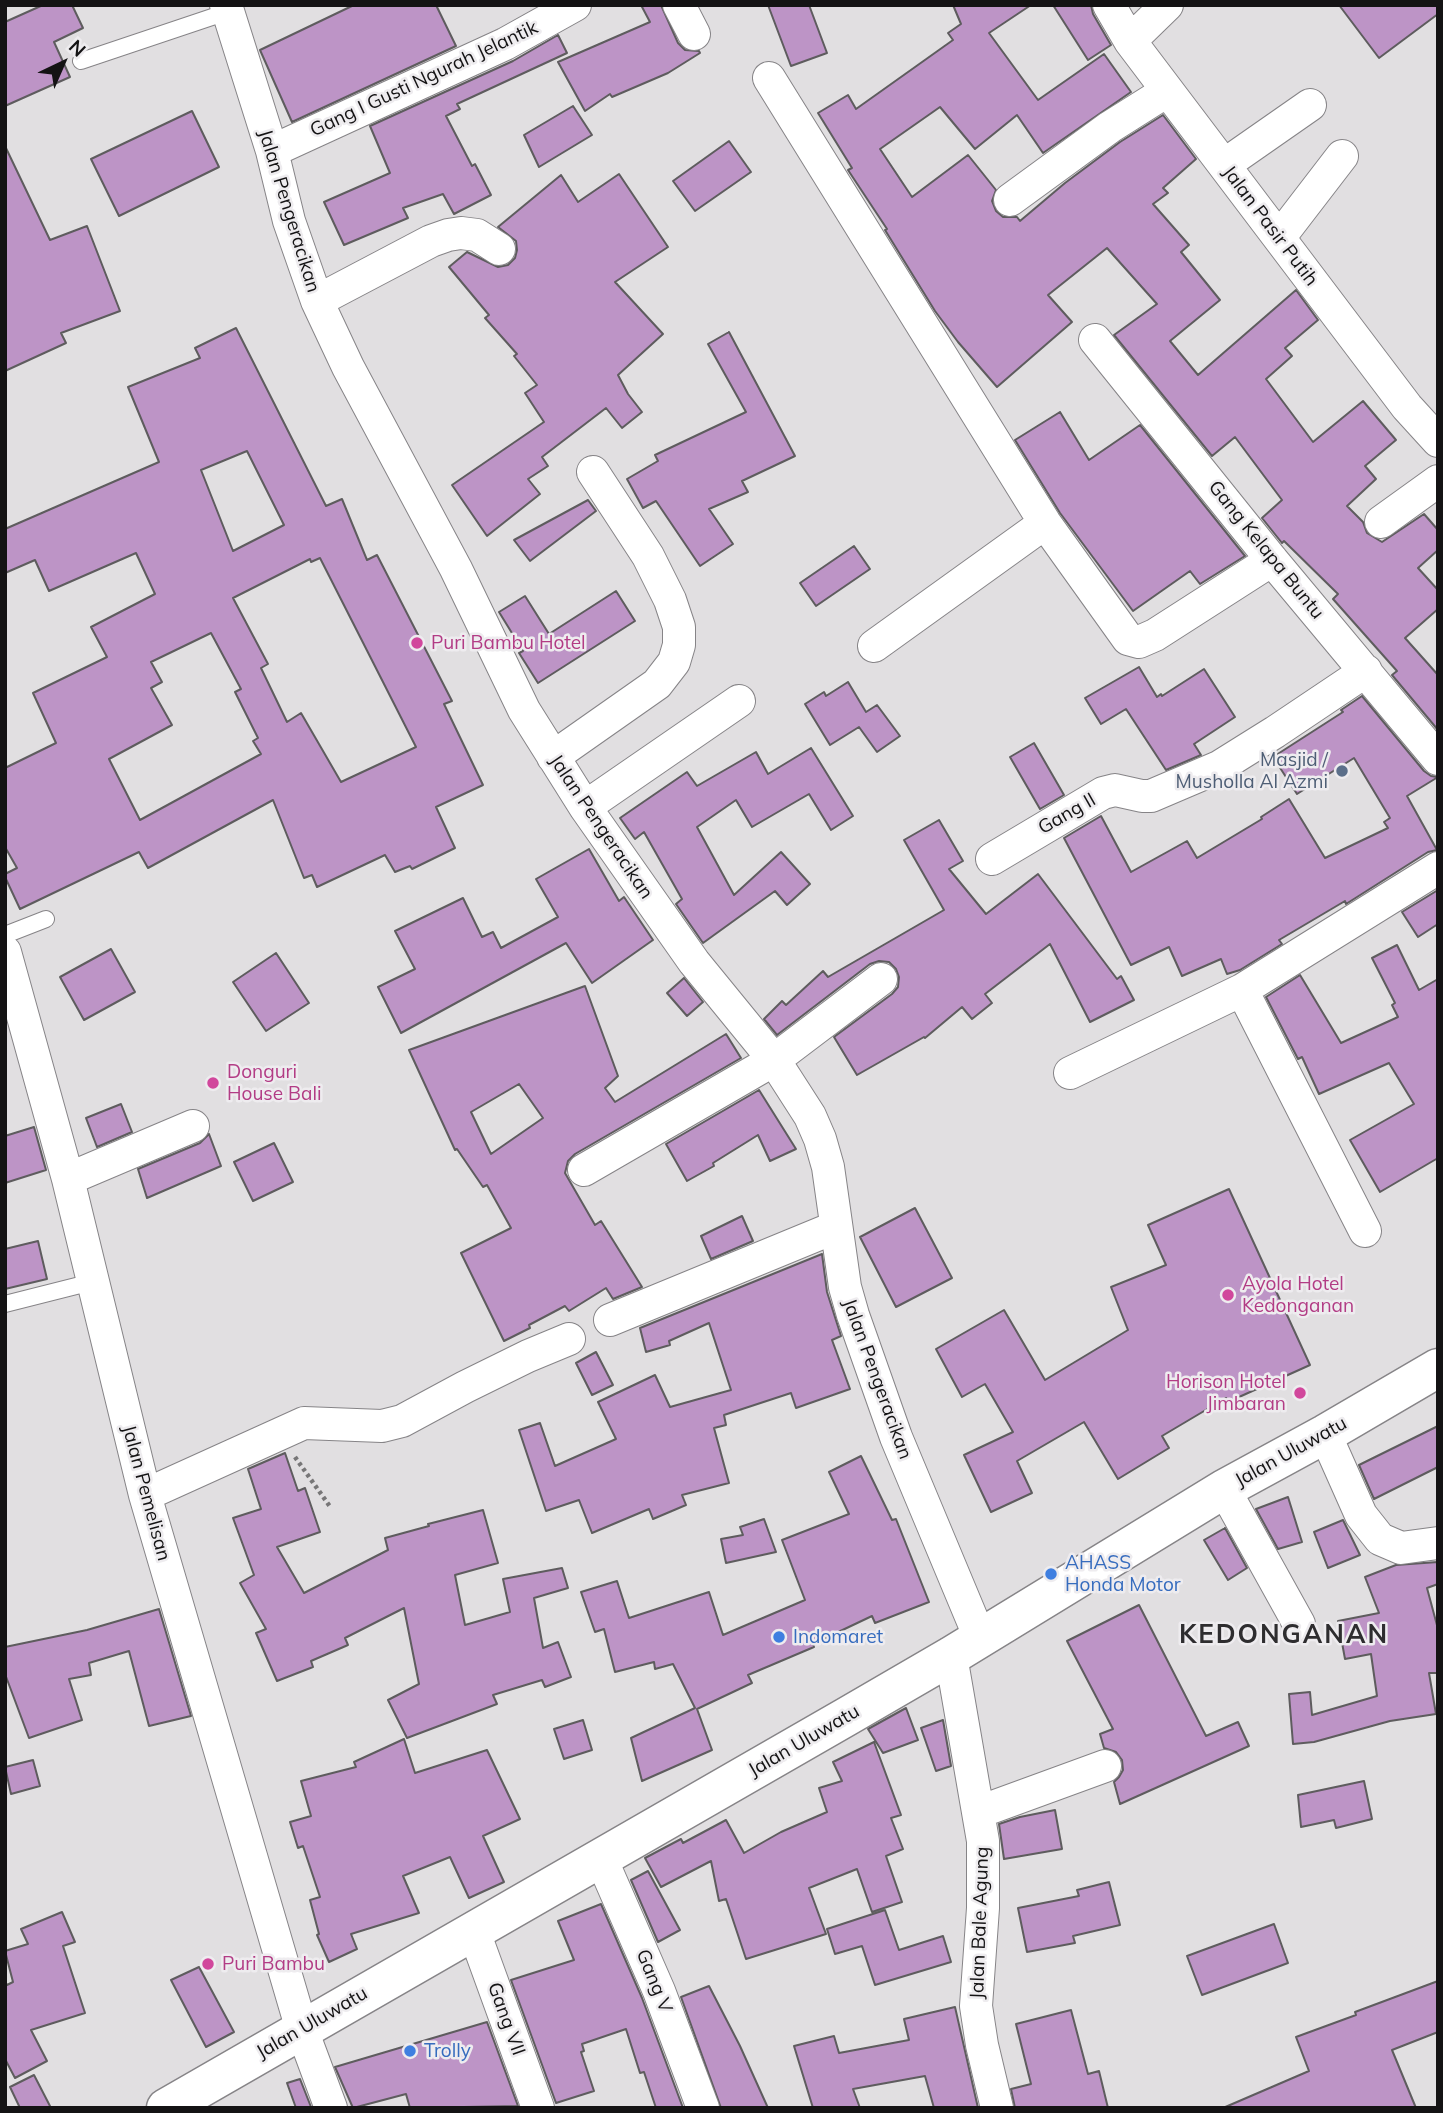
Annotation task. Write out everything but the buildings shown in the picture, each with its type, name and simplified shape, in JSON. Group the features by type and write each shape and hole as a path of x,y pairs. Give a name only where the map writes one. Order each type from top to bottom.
{"street":[{"name":"Gang I Gusti Ngurah Jelantik","path":"272,151 505,44 575,5"},
{"path":"679,5 694,34"},
{"name":"Jalan Pasir Putih","path":"1109,5 1130,41 1167,91 1406,407 1438,441"},
{"path":"1130,41 1167,5"},
{"name":"Jalan Pengeracikan","path":"232,7 289,221 317,301 348,368 456,569 524,710 585,807 695,962 774,1060 797,1093 820,1139 828,1167 845,1287 965,1647"},
{"path":"769,78 1045,523 1126,638 1135,642 1155,635 1272,560"},
{"path":"1010,200 1110,127 1167,91"},
{"path":"1224,165 1310,105"},
{"path":"1279,239 1342,156"},
{"path":"317,301 430,241 448,235 477,235 499,249"},
{"name":"Gang Kelapa Buntu","path":"1095,340 1272,560 1438,759"},
{"path":"552,757 657,684 674,662 679,645 679,626 670,600 648,556 593,472"},
{"path":"1381,522 1438,481"},
{"path":"874,646 1045,523"},
{"name":"Gang II","path":"992,859 1103,793 1115,790 1151,796 1219,767 1366,671"},
{"path":"585,807 739,701"},
{"path":"1070,1073 1242,990 1438,868"},
{"name":"Jalan Pemelisan","path":"5,952 68,1179 145,1495 302,2030 331,2108"},
{"path":"584,1170 774,1060 881,979"},
{"path":"1242,990 1365,1231"},
{"path":"68,1179 193,1126"},
{"path":"610,1320 836,1227"},
{"path":"145,1495 304,1423 382,1426 402,1421 475,1381 569,1339"},
{"name":"Jalan Uluwatu","path":"166,2108 965,1647 1224,1489 1438,1368"},
{"path":"1325,1434 1361,1515 1380,1539 1401,1548 1438,1543"},
{"path":"1224,1489 1298,1623"},
{"name":"Jalan Bale Agung","path":"965,1647 983,1841 983,1908 976,2006 997,2108"},
{"path":"979,1812 1105,1766"},
{"name":"Gang V","path":"600,1856 659,1991 703,2108"},
{"name":"Gang VII","path":"473,1929 538,2108"}],"lane":[{"path":"81,61 232,7"},
{"path":"5,934 46,919"},
{"path":"5,1304 92,1282"}],"path":[{"path":"279,1433 331,1508"}],"place":[{"name":"Puri Bambu Hotel","path":"417,643"},
{"name":"Masjid / Musholla Al Azmi","path":"1342,771"},
{"name":"Donguri House Bali","path":"213,1083"},
{"name":"Ayola Hotel Kedonganan","path":"1228,1295"},
{"name":"Horison Hotel Jimbaran","path":"1300,1393"},
{"name":"AHASS Honda Motor","path":"1051,1574"},
{"name":"Indomaret","path":"779,1637"},
{"name":"Puri Bambu","path":"208,1964"},
{"name":"Trolly","path":"410,2051"}],"district":[{"name":"KEDONGANAN","path":"1284,1635"}]}
